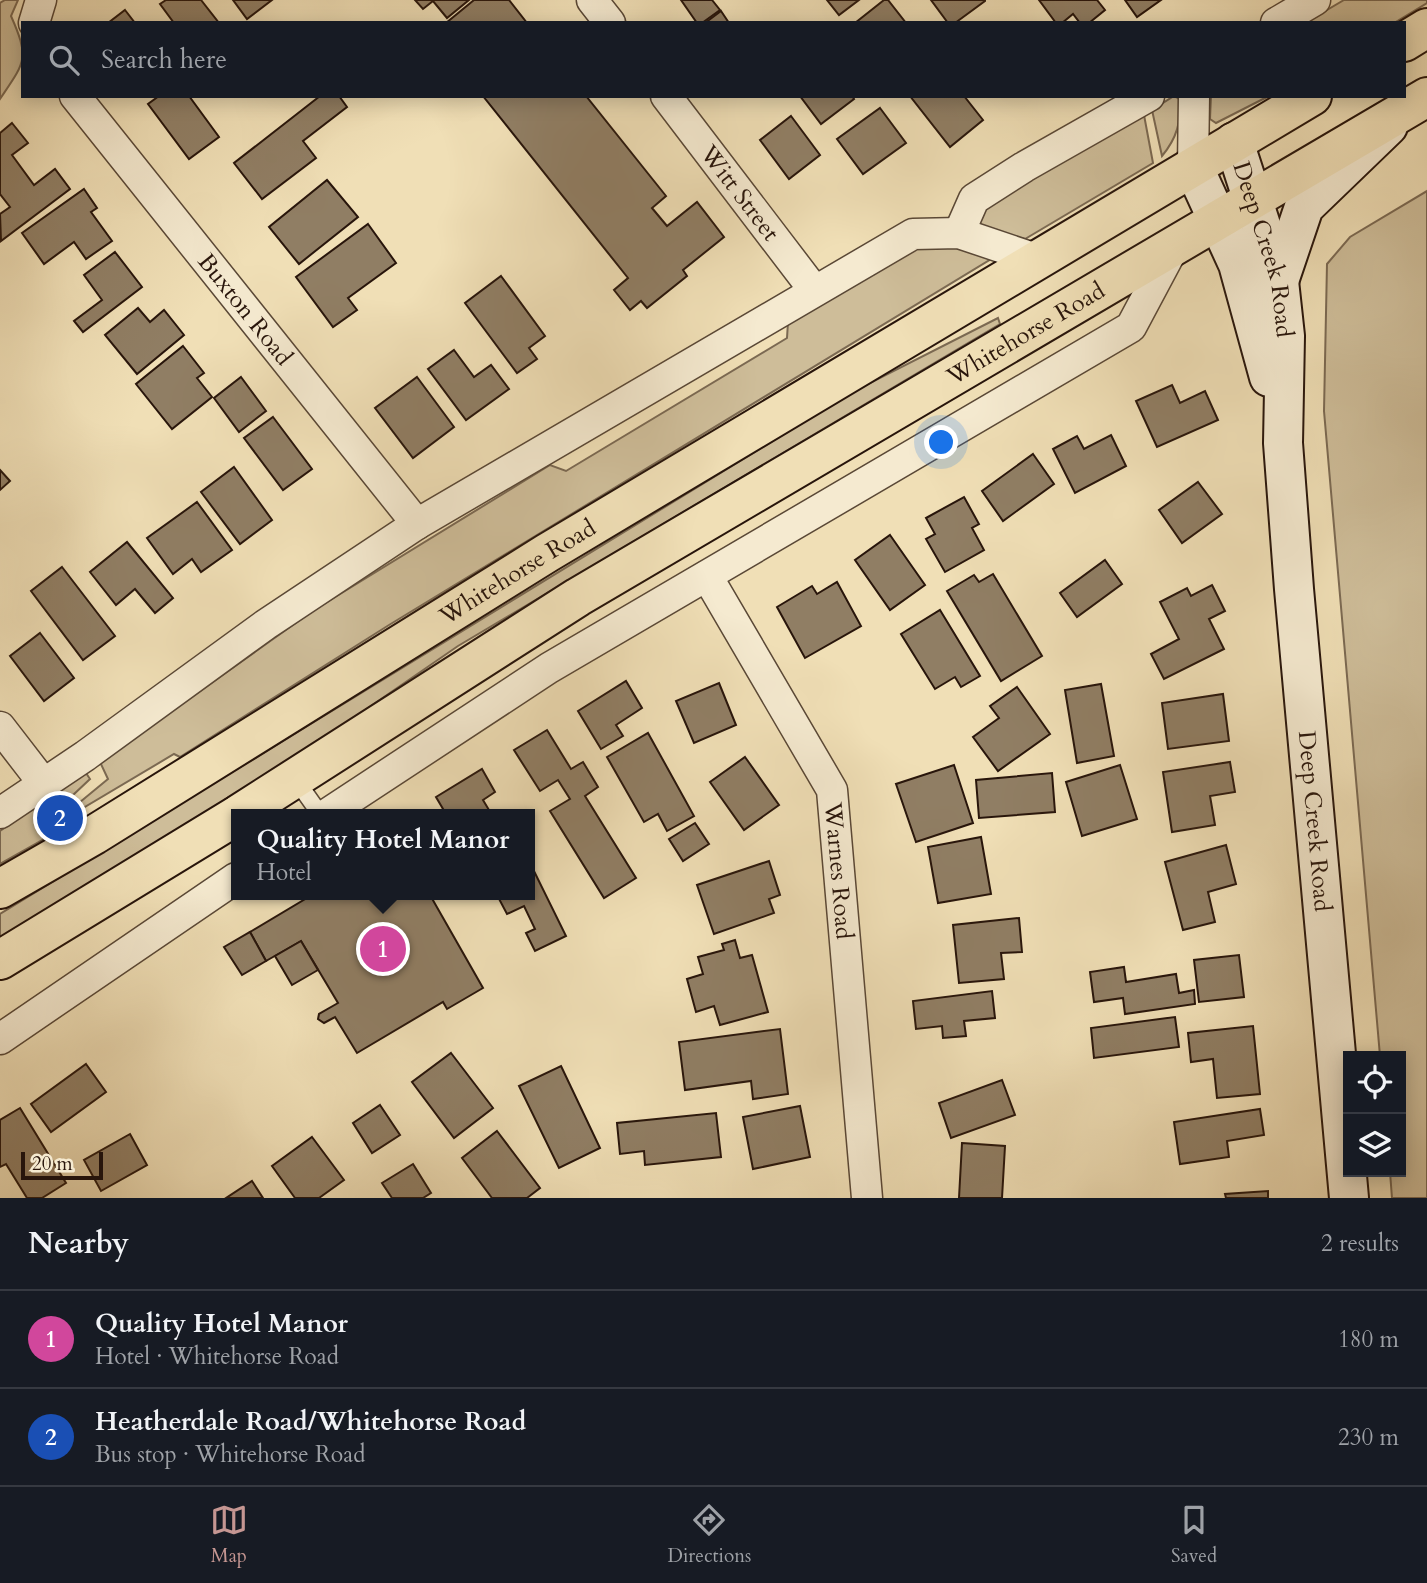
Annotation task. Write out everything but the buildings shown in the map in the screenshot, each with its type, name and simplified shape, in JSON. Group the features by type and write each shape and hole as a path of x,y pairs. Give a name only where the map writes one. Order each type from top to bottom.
{"highway":[{"path":"1406,41 1427,28"},
{"name":"Whitehorse Road","path":"0,889 94,835 547,554 1309,98"},
{"name":"Whitehorse Road","path":"247,809 578,597 1415,105"},
{"name":"Whitehorse Road","path":"0,960 231,819"}],"main road":[{"path":"1279,281 1304,208 1415,105"},
{"name":"Deep Creek Road","path":"1234,142 1279,281 1285,337 1283,443 1303,708 1349,1198"},
{"name":"Deep Creek Road","path":"1193,166 1238,264 1259,333 1283,443"}],"street":[{"path":"592,0 608,21"},
{"path":"1279,21 1315,0"},
{"name":"Buxton Road","path":"77,98 417,523"},
{"name":"Witt Street","path":"668,98 814,290"},
{"path":"959,233 974,200 1024,167 1145,98"},
{"path":"1193,166 1194,98"},
{"path":"0,813 265,625 417,523 913,234 959,233 1039,260"},
{"name":"Whitehorse Road","path":"335,809 549,668 1130,327 1172,250"},
{"name":"Warnes Road","path":"707,576 832,790 867,1198"},
{"path":"0,727 44,784"},
{"path":"0,1039 231,881"}],"lane":[{"path":"296,780 316,809"}],"shaded area":[{"path":"5,0 18,0 11,16 21,42 21,63 0,99 0,3"},
{"path":"1344,0 1427,0 1427,3 1397,21 1308,21"},
{"path":"1171,98 1180,99 1180,115 1175,136 1162,156 1152,110"},
{"path":"1211,98 1265,98 1216,123 1210,119"},
{"path":"1144,115 1153,163 1025,239 972,227 986,206"},
{"path":"1427,191 1427,1198 1392,1198 1390,1177 1406,1177 1406,1051 1380,1051 1324,411 1327,264 1350,237"},
{"path":"945,241 996,256 389,625 180,757 174,754 78,811 74,807 108,779 100,762 314,610 550,465 566,471 787,338 788,322 913,249"},
{"path":"998,318 1000,324 458,646 291,761 0,938 0,914 856,390"},
{"path":"86,773 90,779 38,828 44,839 0,864 0,831"}],"place":[{"name":"Heatherdale Road/Whitehorse Road","path":"60,818"},
{"name":"Quality Hotel Manor","path":"383,949"}]}
